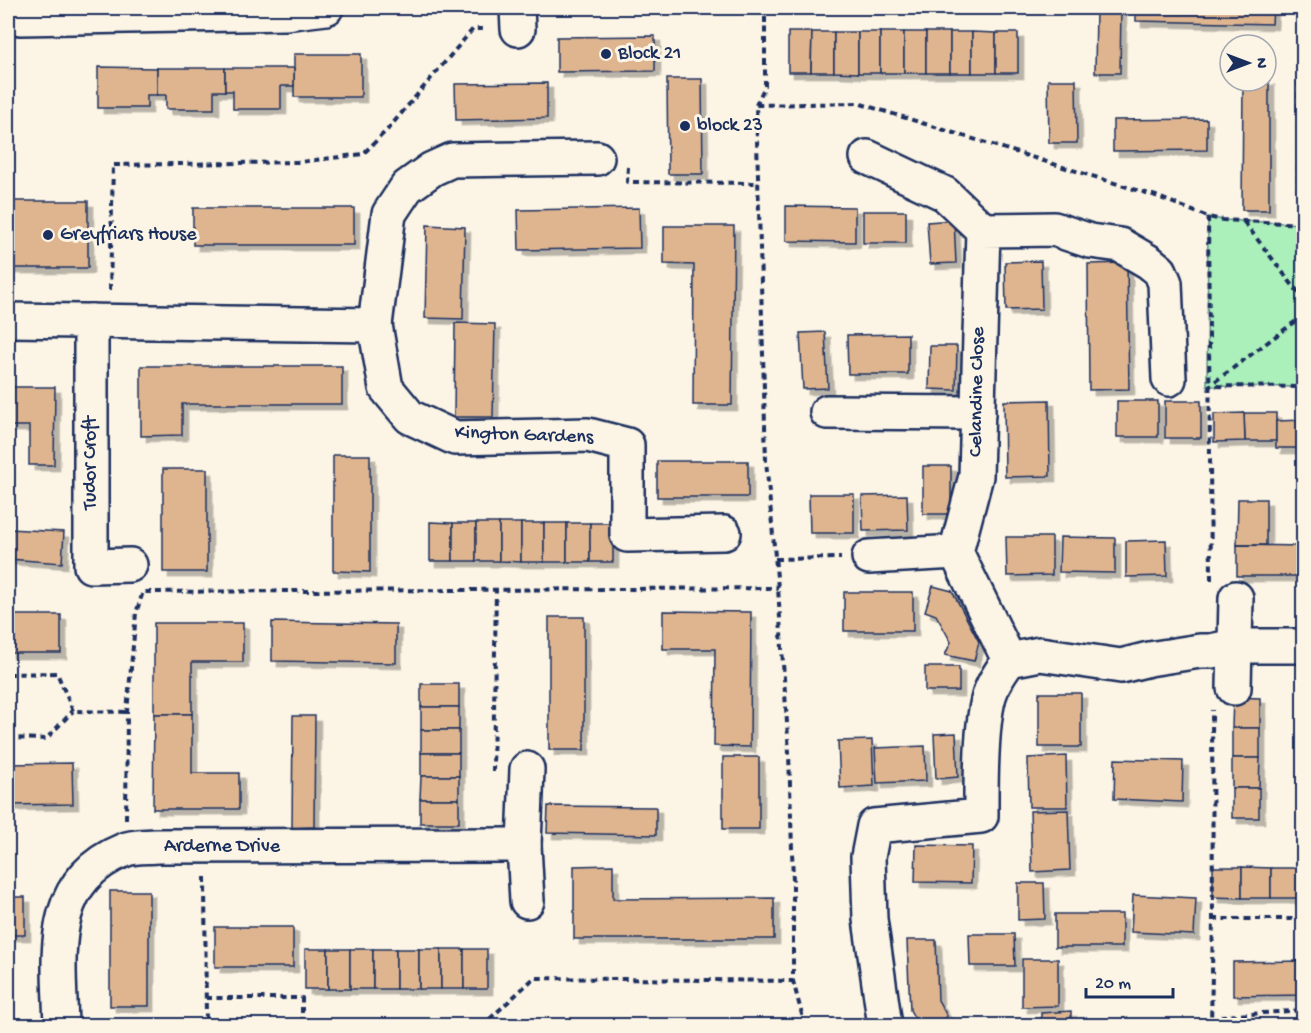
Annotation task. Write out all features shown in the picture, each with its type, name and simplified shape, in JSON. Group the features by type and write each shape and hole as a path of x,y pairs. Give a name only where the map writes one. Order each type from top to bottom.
{"street":[{"path":"20,18 150,11 326,8"},
{"path":"867,157 945,194 983,230 1054,229 1090,241 1120,245 1149,262 1160,271 1165,283 1169,379"},
{"name":"Kington Gardens","path":"597,158 452,160 432,169 407,187 389,214 375,325 386,388 410,417 455,438 588,435 627,445 627,535 724,533"},
{"name":"Celandine Close","path":"956,552 976,476 983,230"},
{"path":"8,320 375,325"},
{"name":"Tudor Croft","path":"100,321 91,566 130,565"},
{"path":"827,412 978,413"},
{"path":"869,557 956,552 1009,660"},
{"path":"1234,688 1236,598"},
{"path":"885,1026 870,919 868,856 874,826 981,816 981,779 986,714 991,689 1009,660 1040,654 1121,666 1149,659 1235,646 1304,646"},
{"path":"526,902 524,845 527,769"},
{"name":"Arderne Drive","path":"61,1026 59,951 64,914 75,888 97,866 126,849 204,846 524,845"}],"path":[{"path":"756,105 765,86 765,8"},
{"path":"1298,224 1299,8"},
{"path":"100,321 113,165 300,162 363,154 388,129 473,29 518,18"},
{"path":"597,158 628,158 627,182 758,183"},
{"path":"1243,221 1304,300"},
{"path":"1304,315 1209,386 1304,387"},
{"path":"775,559 869,557"},
{"path":"126,849 127,712 136,613 143,592 778,588"},
{"path":"493,776 496,590"},
{"path":"8,674 57,673 73,711"},
{"path":"8,738 46,739 73,711 127,712"},
{"path":"204,846 206,1026"},
{"path":"1213,919 1304,919"},
{"path":"482,1026 534,978 793,981"},
{"path":"206,998 302,998 302,1026"},
{"path":"1214,1026 1223,1016 1304,1010"}],"green space":[{"path":"1208,217 1223,220 1303,224 1303,387 1207,386"}],"building":[{"path":"1096,8 1121,8 1120,73 1095,73"},
{"path":"1136,8 1273,8 1272,24 1136,21"},
{"path":"788,32 812,32 811,72 788,72"},
{"path":"812,32 834,32 834,72 811,72"},
{"path":"834,32 858,32 858,73 834,72"},
{"path":"858,32 880,32 880,73 858,73"},
{"path":"880,32 904,32 904,73 880,73"},
{"path":"904,32 926,32 926,73 904,73"},
{"path":"926,32 950,32 950,73 926,73"},
{"path":"950,32 972,32 972,73 950,73"},
{"path":"972,32 996,33 996,73 972,73"},
{"path":"996,33 1018,33 1018,73 996,73"},
{"name":"Block 21","path":"655,36 655,71 557,72 557,37"},
{"path":"294,54 361,54 361,97 294,97"},
{"path":"98,67 157,68 157,95 147,95 147,108 98,108"},
{"path":"157,68 225,68 225,91 214,91 214,109 166,109 166,95 157,95"},
{"path":"225,68 294,68 294,86 281,86 281,109 233,109 233,91 225,91"},
{"name":"block 23","path":"667,79 702,79 703,174 668,174"},
{"path":"1048,80 1076,80 1077,143 1049,143"},
{"path":"547,83 547,118 456,120 455,84"},
{"path":"1243,93 1269,93 1269,210 1242,210"},
{"path":"1207,119 1207,150 1113,151 1113,120"},
{"name":"Greyfriars House","path":"8,201 88,201 88,268 8,268"},
{"path":"786,206 855,207 855,242 786,241"},
{"path":"193,208 354,208 354,245 193,245"},
{"path":"639,208 640,248 519,250 518,210"},
{"path":"863,211 906,211 906,243 863,243"},
{"path":"954,220 956,263 930,264 927,222"},
{"path":"427,225 465,227 463,319 425,318"},
{"path":"664,226 734,226 732,405 693,405 694,265 664,264"},
{"path":"1041,261 1042,309 1006,310 1005,262"},
{"path":"1127,263 1129,389 1089,390 1088,264"},
{"path":"455,323 495,324 493,417 454,417"},
{"path":"825,332 828,388 803,389 800,333"},
{"path":"908,334 908,374 848,374 847,335"},
{"path":"930,346 957,346 956,390 929,389"},
{"path":"141,366 342,366 342,404 182,404 182,435 141,436"},
{"path":"8,387 55,387 54,465 29,465 29,426 8,426"},
{"path":"1049,400 1050,476 1005,477 1004,401"},
{"path":"1117,401 1158,401 1158,437 1117,437"},
{"path":"1165,401 1201,401 1201,438 1165,438"},
{"path":"1244,413 1276,413 1276,441 1245,441"},
{"path":"1244,413 1245,441 1214,442 1214,414"},
{"path":"1304,420 1304,448 1276,448 1276,421"},
{"path":"333,455 370,455 370,572 333,571"},
{"path":"657,461 748,461 748,497 657,497"},
{"path":"923,466 951,466 951,514 923,514"},
{"path":"163,469 207,469 207,572 163,572"},
{"path":"809,494 854,494 854,533 810,533"},
{"path":"907,495 908,530 863,531 862,496"},
{"path":"1238,499 1266,499 1266,545 1237,545"},
{"path":"430,522 453,523 453,561 430,561"},
{"path":"453,523 476,523 476,561 453,561"},
{"path":"476,523 499,523 499,561 476,561"},
{"path":"499,523 521,523 521,562 499,561"},
{"path":"521,523 544,523 544,562 521,562"},
{"path":"544,523 567,523 567,562 544,562"},
{"path":"567,523 590,523 590,562 567,562"},
{"path":"590,523 613,523 613,562 590,562"},
{"path":"8,529 64,532 62,563 8,559"},
{"path":"1006,537 1052,537 1052,575 1007,576"},
{"path":"1060,537 1115,538 1115,573 1059,572"},
{"path":"1166,540 1167,576 1126,577 1126,541"},
{"path":"1237,545 1304,546 1304,576 1237,576"},
{"path":"933,586 952,591 979,642 974,661 945,655 951,642 936,615 925,611"},
{"path":"844,592 913,592 913,631 844,631"},
{"path":"663,611 751,612 750,747 714,746 715,649 663,649"},
{"path":"8,615 61,615 61,653 8,653"},
{"path":"549,617 584,617 584,750 549,750"},
{"path":"272,622 396,624 396,663 272,661"},
{"path":"154,623 243,623 243,662 192,662 192,714 154,714"},
{"path":"925,667 959,667 959,691 925,691"},
{"path":"421,684 459,684 459,707 421,707"},
{"path":"1039,693 1081,693 1081,747 1039,747"},
{"path":"1233,697 1260,698 1260,728 1232,728"},
{"path":"421,707 459,707 459,730 421,730"},
{"path":"154,714 192,714 192,773 239,773 239,809 153,809"},
{"path":"293,716 315,716 314,827 292,828"},
{"path":"1232,728 1260,728 1260,758 1232,758"},
{"path":"421,730 459,730 459,753 421,753"},
{"path":"956,733 958,777 936,779 934,734"},
{"path":"872,740 874,786 840,788 838,741"},
{"path":"925,746 926,781 877,783 875,748"},
{"path":"421,753 459,753 459,776 421,776"},
{"path":"1066,756 1067,807 1029,807 1028,758"},
{"path":"723,757 759,757 759,829 723,829"},
{"path":"1232,758 1260,758 1259,788 1232,788"},
{"path":"1115,759 1183,761 1182,802 1114,799"},
{"path":"72,763 73,804 8,805 8,764"},
{"path":"421,776 459,776 459,799 420,799"},
{"path":"1232,788 1259,788 1259,818 1232,818"},
{"path":"420,799 459,799 459,823 420,823"},
{"path":"548,806 656,807 656,835 547,833"},
{"path":"1068,810 1070,870 1032,872 1030,811"},
{"path":"916,845 972,846 971,883 915,882"},
{"path":"613,865 613,899 774,898 774,939 574,939 574,866"},
{"path":"1213,867 1242,867 1242,898 1213,897"},
{"path":"1242,867 1271,868 1271,898 1242,898"},
{"path":"1271,868 1300,868 1300,898 1271,898"},
{"path":"1300,868 1304,868 1304,898 1300,898"},
{"path":"1018,883 1044,883 1045,919 1018,920"},
{"path":"110,891 149,891 149,1006 110,1006"},
{"path":"1133,895 1196,898 1194,935 1131,932"},
{"path":"8,897 25,897 25,935 8,935"},
{"path":"1055,914 1122,914 1122,947 1055,947"},
{"path":"215,927 293,927 293,967 215,967"},
{"path":"969,934 1014,934 1015,966 970,966"},
{"path":"907,940 936,940 938,1000 947,1016 934,1026 919,1026 910,1010"},
{"path":"305,949 328,949 328,989 305,989"},
{"path":"328,949 350,949 350,989 328,989"},
{"path":"350,949 373,949 373,989 350,989"},
{"path":"373,949 396,949 396,989 373,989"},
{"path":"396,949 419,949 419,989 396,989"},
{"path":"419,949 441,949 441,989 419,989"},
{"path":"441,949 464,949 464,989 441,989"},
{"path":"464,949 487,949 487,989 464,989"},
{"path":"1022,959 1058,959 1058,1006 1022,1007"},
{"path":"1304,961 1304,995 1233,996 1233,962"},
{"path":"1071,1011 1071,1026 1041,1026 1041,1013"},
{"path":"520,1020 691,1023 691,1026 520,1026"}],"place":[{"name":"Block 21","path":"606,54"},
{"name":"block 23","path":"685,126"},
{"name":"Greyfriars House","path":"48,235"}]}
